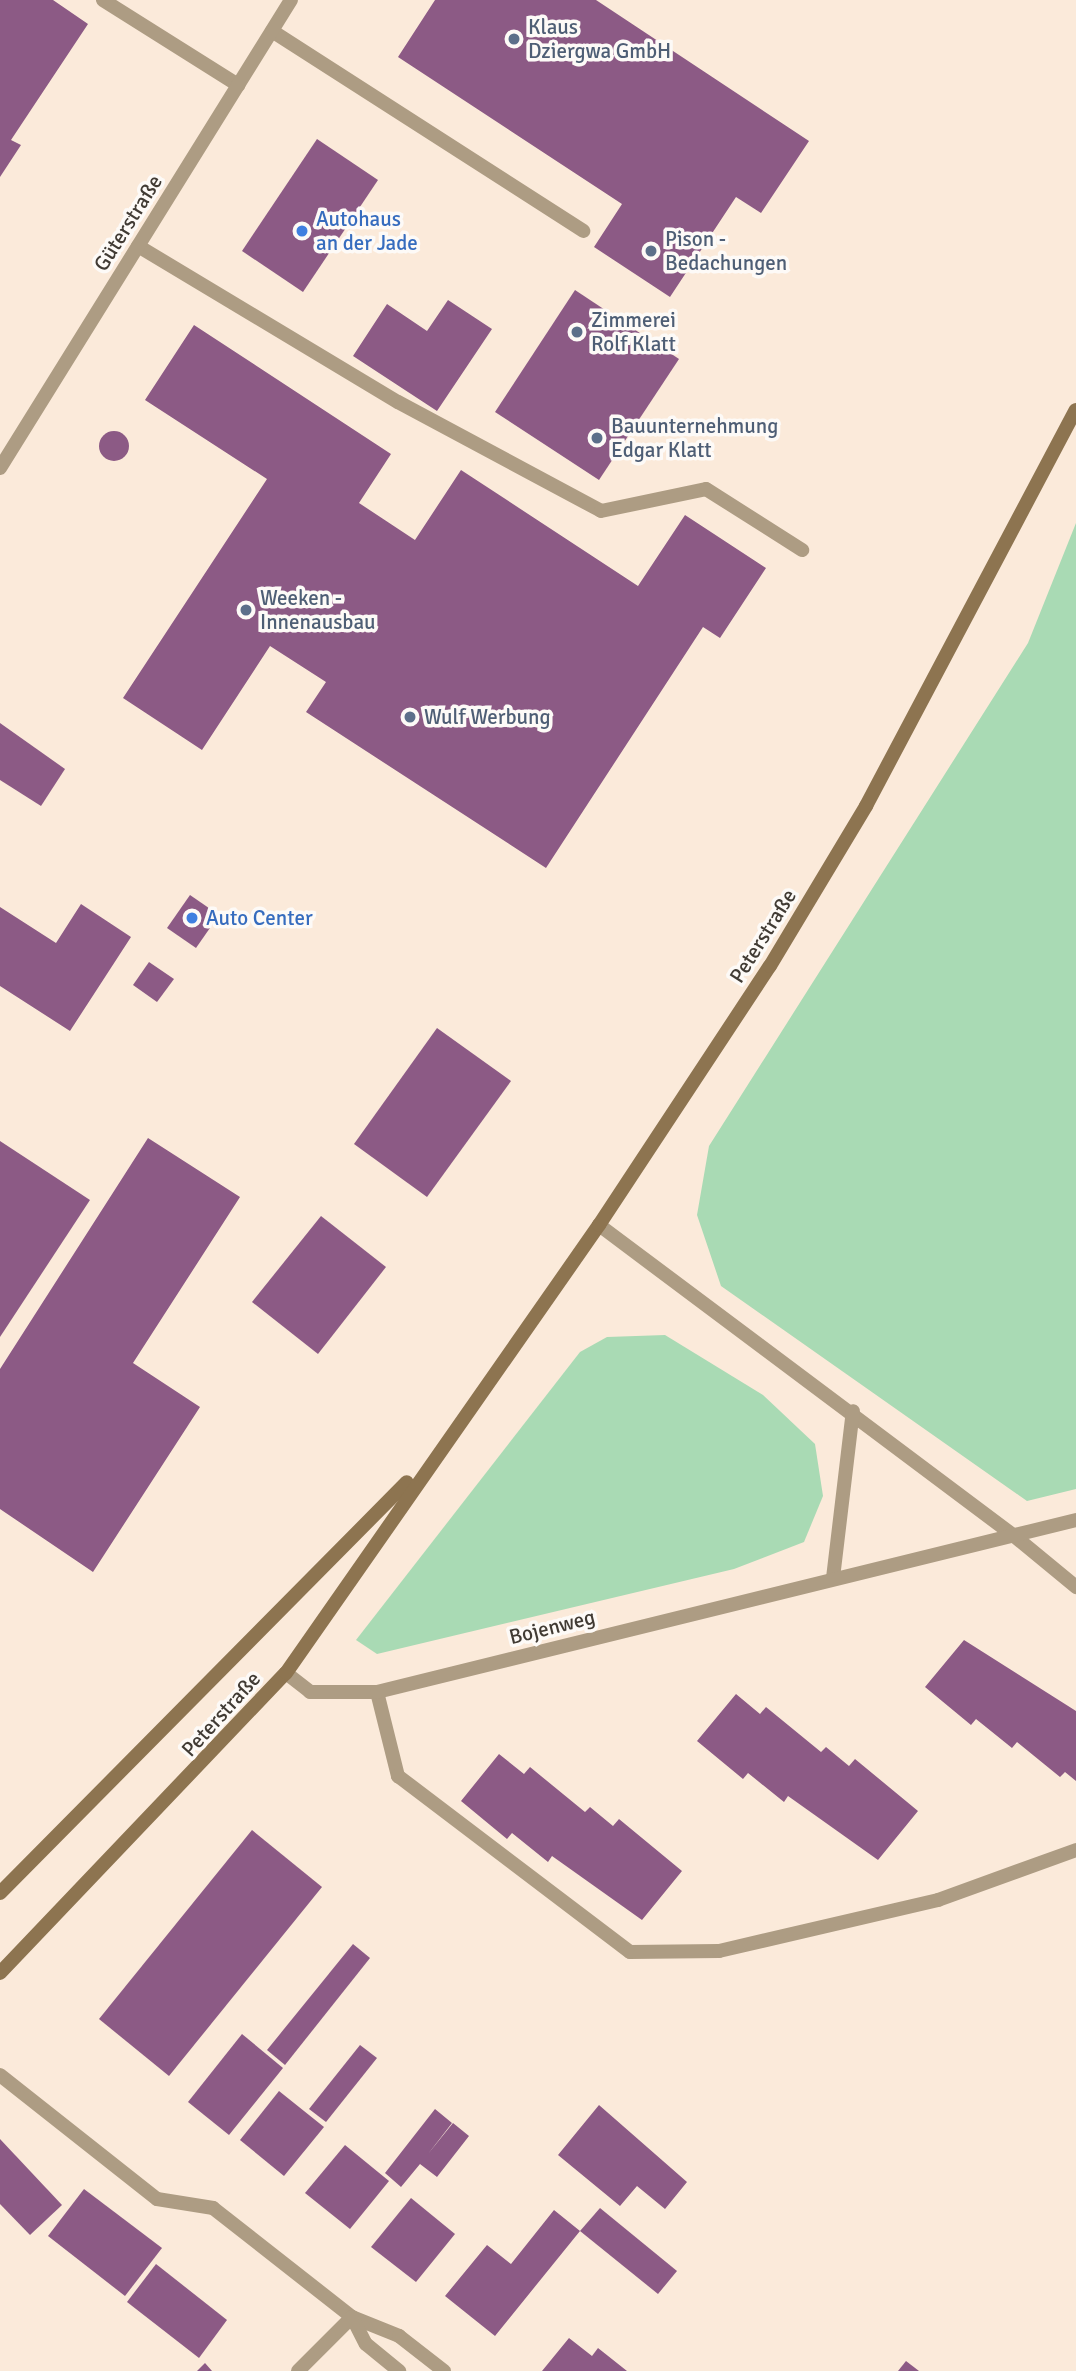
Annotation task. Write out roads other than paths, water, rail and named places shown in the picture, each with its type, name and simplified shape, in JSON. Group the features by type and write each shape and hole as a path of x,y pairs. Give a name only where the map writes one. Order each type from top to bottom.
{"main road":[{"name":"Peterstraße","path":"0,1973 286,1673 434,1453 599,1225 770,966 866,806 1076,410"},
{"name":"Peterstraße","path":"0,1892 434,1453"}],"street":[{"path":"103,0 238,85"},
{"name":"Güterstraße","path":"0,468 291,0"},
{"path":"272,31 583,231"},
{"path":"138,246 398,402 601,511 706,489 802,550"},
{"path":"599,1225 853,1412 1076,1587"},
{"path":"833,1578 853,1412"},
{"name":"Bojenweg","path":"286,1673 310,1692 377,1692 1076,1520"},
{"path":"377,1692 398,1776 630,1952 719,1951 938,1900 1076,1850"},
{"path":"0,2075 157,2199 213,2208 352,2317 399,2336 444,2371"},
{"path":"298,2371 352,2317"},
{"path":"352,2317 366,2344 399,2371"}],"place":[{"name":"Klaus Dziergwa GmbH","path":"514,39"},
{"name":"Autohaus an der Jade","path":"302,231"},
{"name":"Pison - Bedachungen","path":"651,251"},
{"name":"Zimmerei Rolf Klatt","path":"577,332"},
{"name":"Bauunternehmung Edgar Klatt","path":"597,438"},
{"name":"Weeken - Innenausbau","path":"246,610"},
{"name":"Wulf Werbung","path":"410,717"},
{"name":"Auto Center","path":"192,918"}]}
